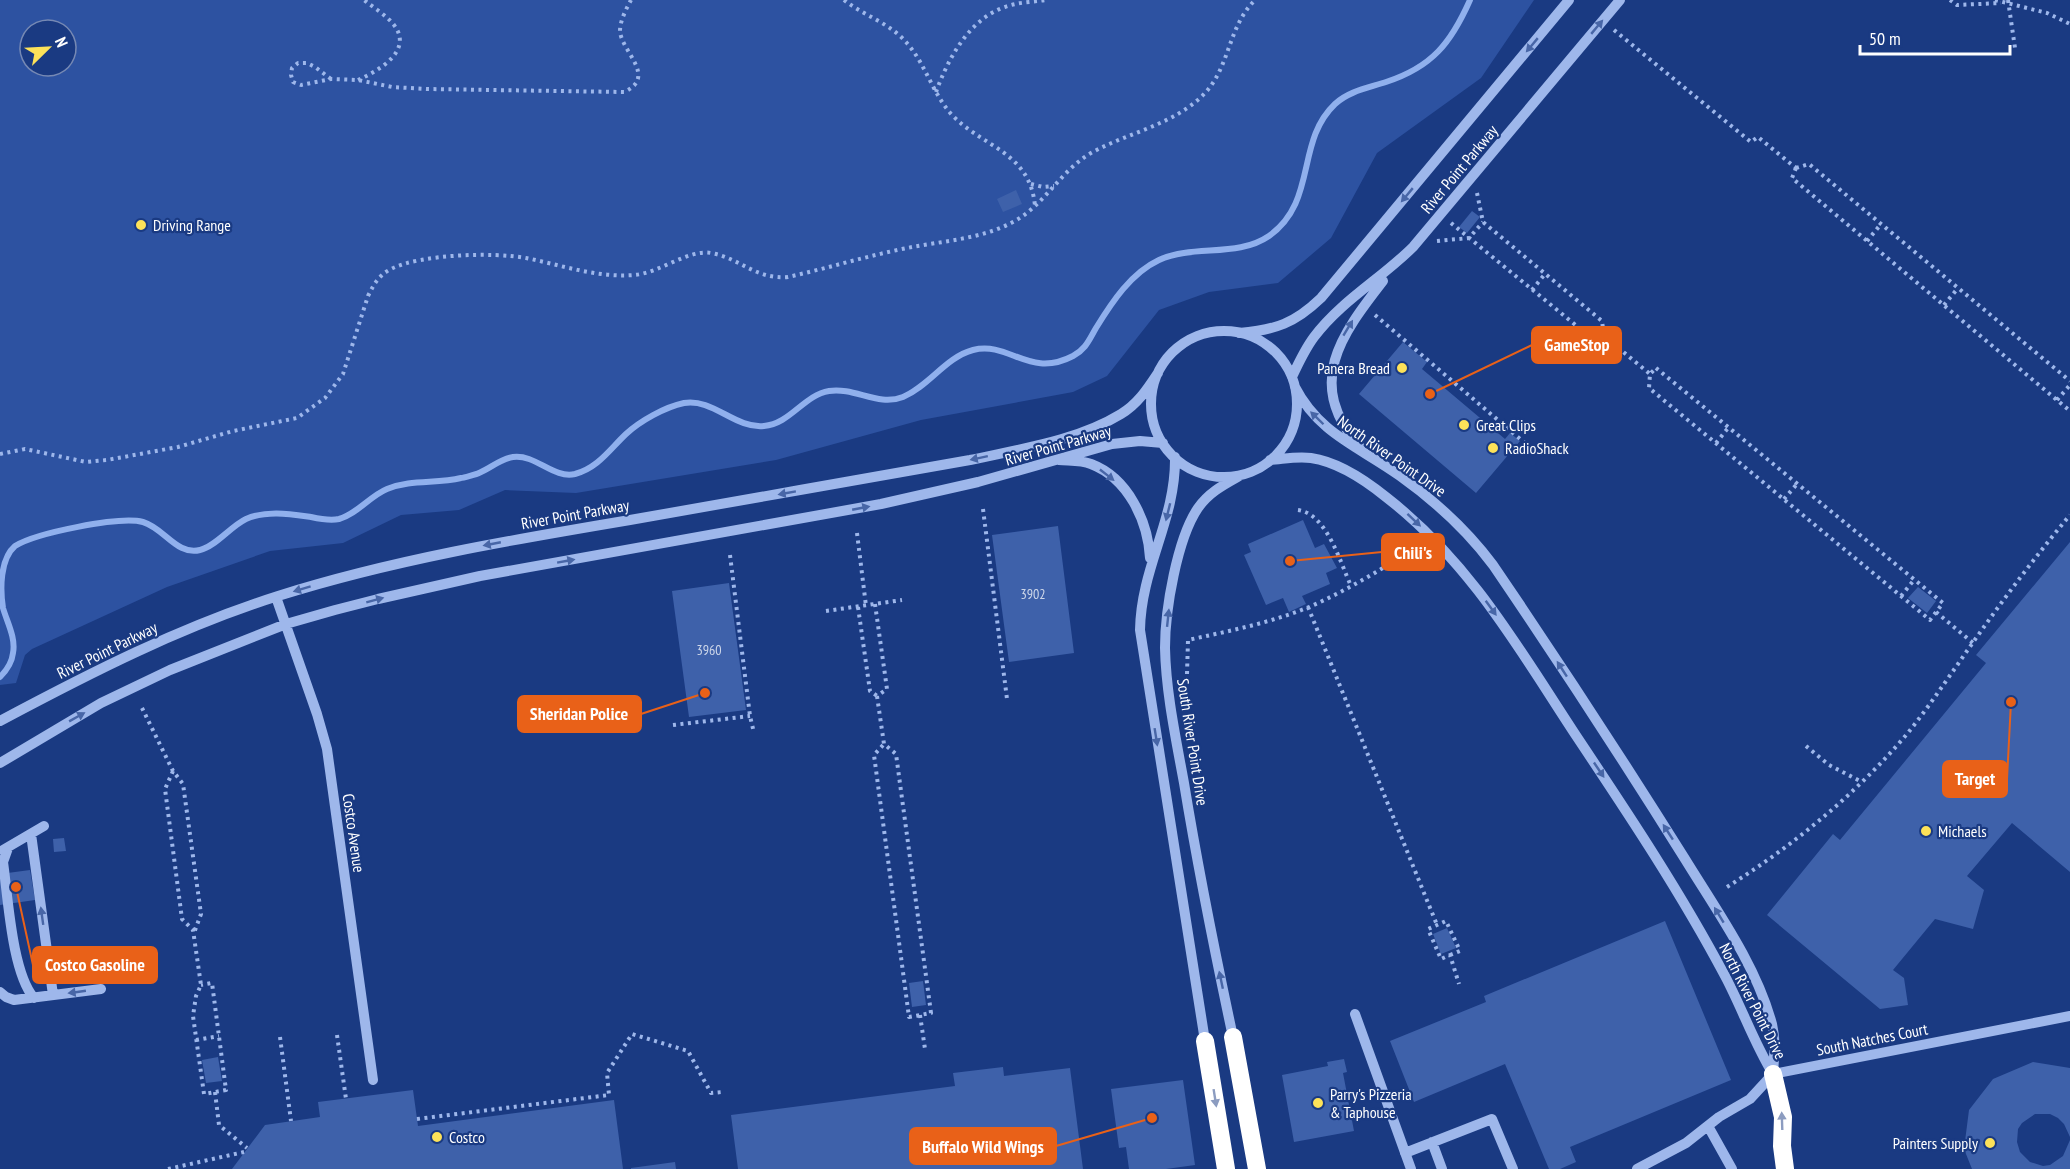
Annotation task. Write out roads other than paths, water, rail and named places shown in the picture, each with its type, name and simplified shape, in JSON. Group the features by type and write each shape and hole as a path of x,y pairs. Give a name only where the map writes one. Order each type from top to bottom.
{"highway":[{"path":"1233,1037 1257,1169"},
{"path":"1205,1041 1226,1169"},
{"path":"1773,1074 1783,1117 1782,1146 1785,1169"}],"street":[{"name":"River Point Parkway","path":"1239,333 1272,329 1286,324 1322,298 1569,0"},
{"name":"River Point Parkway","path":"1293,382 1308,346 1324,325 1413,247 1620,0"},
{"path":"1370,456 1350,435 1339,414 1333,396 1332,369 1335,354 1350,324 1396,264"},
{"path":"1223,331 1239,333 1270,347 1287,366 1297,403 1294,425 1286,442 1261,467 1241,475 1206,474 1186,465 1175,457 1163,443 1154,424 1152,398 1158,373 1169,356 1188,341 1209,333 1223,331"},
{"name":"River Point Parkway","path":"0,721 144,647 194,626 276,597 387,566 475,547 970,460 1038,445 1089,429 1122,414 1146,392 1158,373"},
{"name":"North River Point Drive","path":"1293,382 1304,404 1325,427 1423,493 1478,544 1508,587 1670,834 1739,948 1757,985 1772,1026 1773,1074"},
{"name":"River Point Parkway","path":"0,763 67,722 134,687 200,657 286,624 378,599 480,576 900,500 990,479 1112,444 1133,441 1163,443"},
{"path":"1175,457 1175,477 1170,509 1151,564 1140,611 1142,649 1205,1041"},
{"name":"North River Point Drive","path":"1270,460 1292,457 1311,458 1330,463 1369,484 1440,544 1475,585 1509,632 1652,851 1725,976 1761,1055 1773,1074"},
{"path":"1052,460 1090,464 1102,470 1122,488 1137,509 1147,532 1151,564"},
{"name":"South River Point Drive","path":"1233,1037 1202,889 1171,705 1165,646 1167,618 1177,564 1184,539 1197,508 1221,486 1241,475"},
{"name":"Costco Avenue","path":"276,597 327,749 373,1080"},
{"path":"34,998 27,990 17,962 3,862 4,849 44,826"},
{"path":"31,834 53,995"},
{"path":"0,992 6,998 14,1000 101,989"},
{"path":"1355,1014 1411,1169"},
{"name":"South Natches Court","path":"1773,1074 2070,1016"},
{"path":"1637,1169 1686,1143 1750,1099 1773,1074"},
{"path":"1405,1153 1492,1119 1513,1169"},
{"path":"1708,1126 1732,1169"},
{"path":"1432,1142 1442,1169"}],"waterway":[{"path":"0,677 10,663 14,647 2,600 6,558 15,546 40,536 116,521 143,522 151,525 184,549 200,550 211,545 240,522 254,516 278,514 325,520 339,519 346,517 387,489 405,484 467,477 513,457 529,459 559,473 575,474 597,463 626,434 645,420 661,411 684,403 705,405 743,423 764,426 782,420 812,398 829,391 848,392 885,400 903,397 921,386 954,359 973,350 998,350 1044,364 1073,356 1087,344 1123,289 1149,266 1172,255 1243,247 1269,236 1284,222 1294,206 1301,189 1315,136 1323,119 1335,104 1353,93 1402,76 1428,61 1447,41 1470,0"}],"place":[{"name":"Driving Range","path":"141,225"},
{"name":"Panera Bread","path":"1402,368"},
{"name":"GameStop","path":"1430,394"},
{"name":"Great Clips","path":"1464,425"},
{"name":"RadioShack","path":"1493,448"},
{"name":"Chili's","path":"1290,561"},
{"name":"Sheridan Police","path":"705,693"},
{"name":"Target","path":"2011,702"},
{"name":"Michaels","path":"1926,831"},
{"name":"Costco Gasoline","path":"16,887"},
{"name":"Parry's Pizzeria & Taphouse","path":"1318,1103"},
{"name":"Buffalo Wild Wings","path":"1152,1118"},
{"name":"Costco","path":"437,1137"},
{"name":"Painters Supply","path":"1990,1143"}]}
